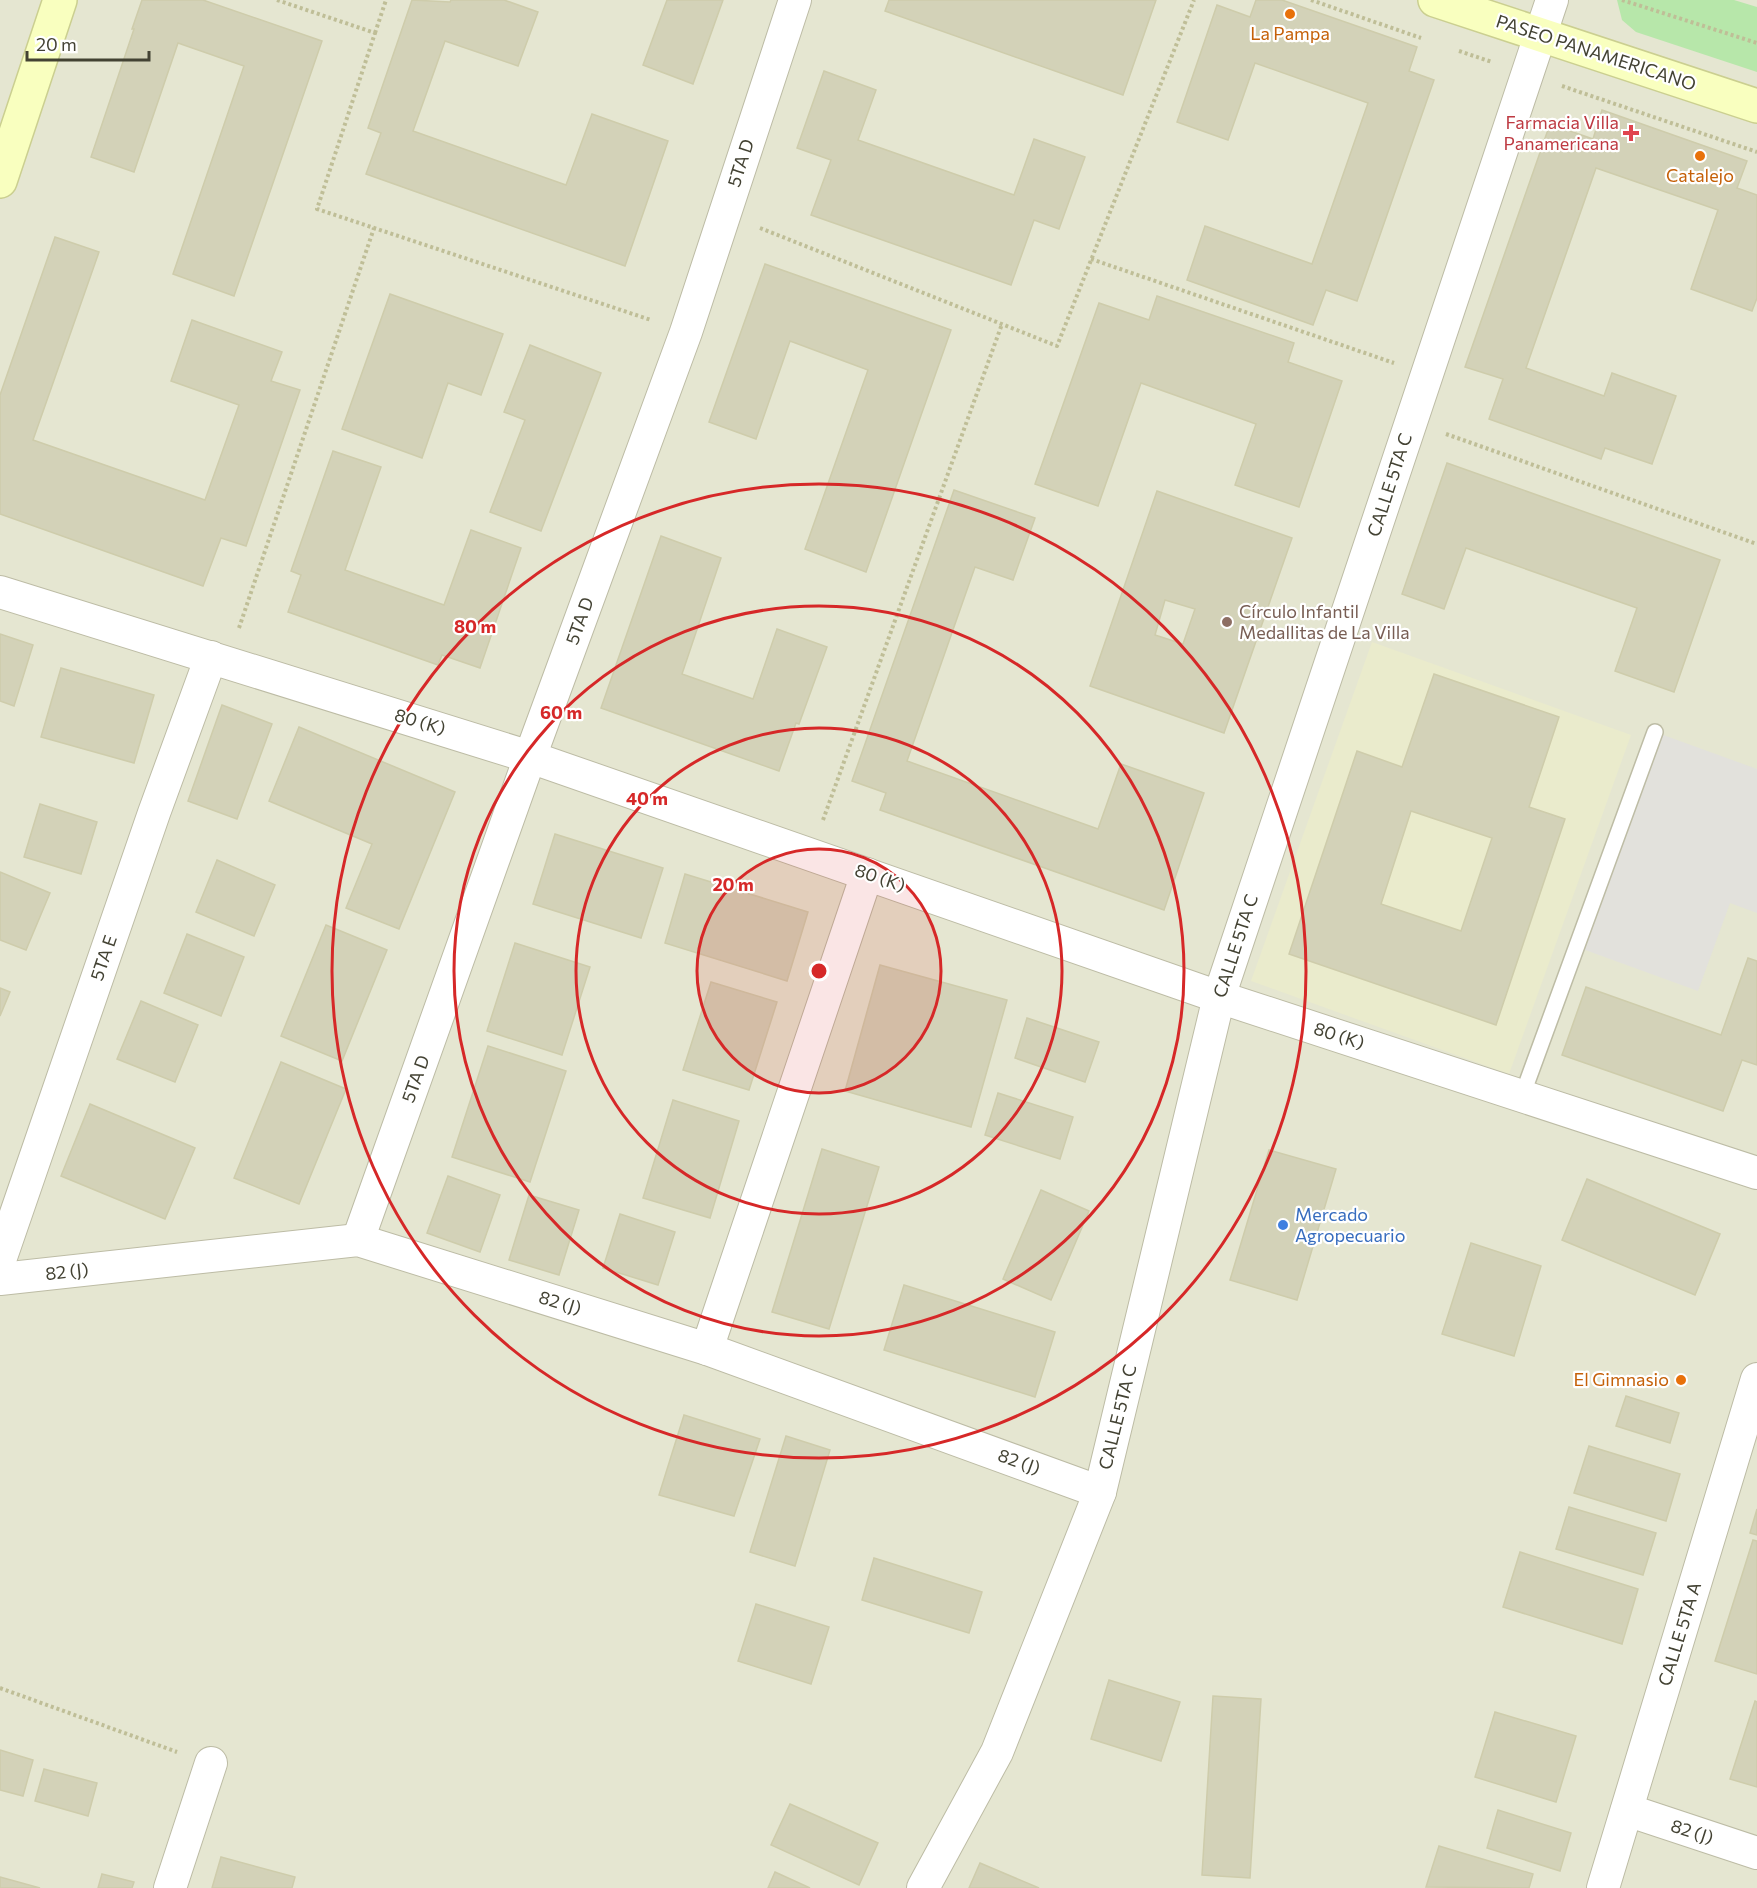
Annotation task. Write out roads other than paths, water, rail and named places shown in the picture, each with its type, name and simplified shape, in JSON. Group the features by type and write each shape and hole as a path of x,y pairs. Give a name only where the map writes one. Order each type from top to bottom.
{"street":[{"path":"0,178 60,0"},
{"name":"5TA D","path":"358,1240 530,757 686,332 795,0"},
{"name":"PASEO PANAMERICANO","path":"1436,0 1757,106"},
{"name":"CALLE 5TA C","path":"923,1888 997,1752 1100,1491 1219,997 1552,0"},
{"name":"80 (K)","path":"0,592 530,757 1219,997 1757,1173"},
{"name":"5TA E","path":"0,1260 150,824 219,660"},
{"path":"707,1349 867,874"},
{"name":"82 (J)","path":"0,1279 358,1240 707,1349 1100,1491"},
{"name":"CALLE 5TA A","path":"1603,1888 1757,1379"},
{"path":"170,1888 211,1763"},
{"name":"82 (J)","path":"1627,1810 1757,1854"}],"lane":[{"path":"1522,1096 1655,732"}],"place":[{"name":"La Pampa","path":"1290,14"},
{"name":"Farmacia Villa Panamericana","path":"1631,133"},
{"name":"Catalejo","path":"1700,156"},
{"name":"Círculo Infantil Medallitas de La Villa","path":"1227,622"},
{"name":"Mercado Agropecuario","path":"1283,1225"},
{"name":"El Gimnasio","path":"1681,1380"}]}
